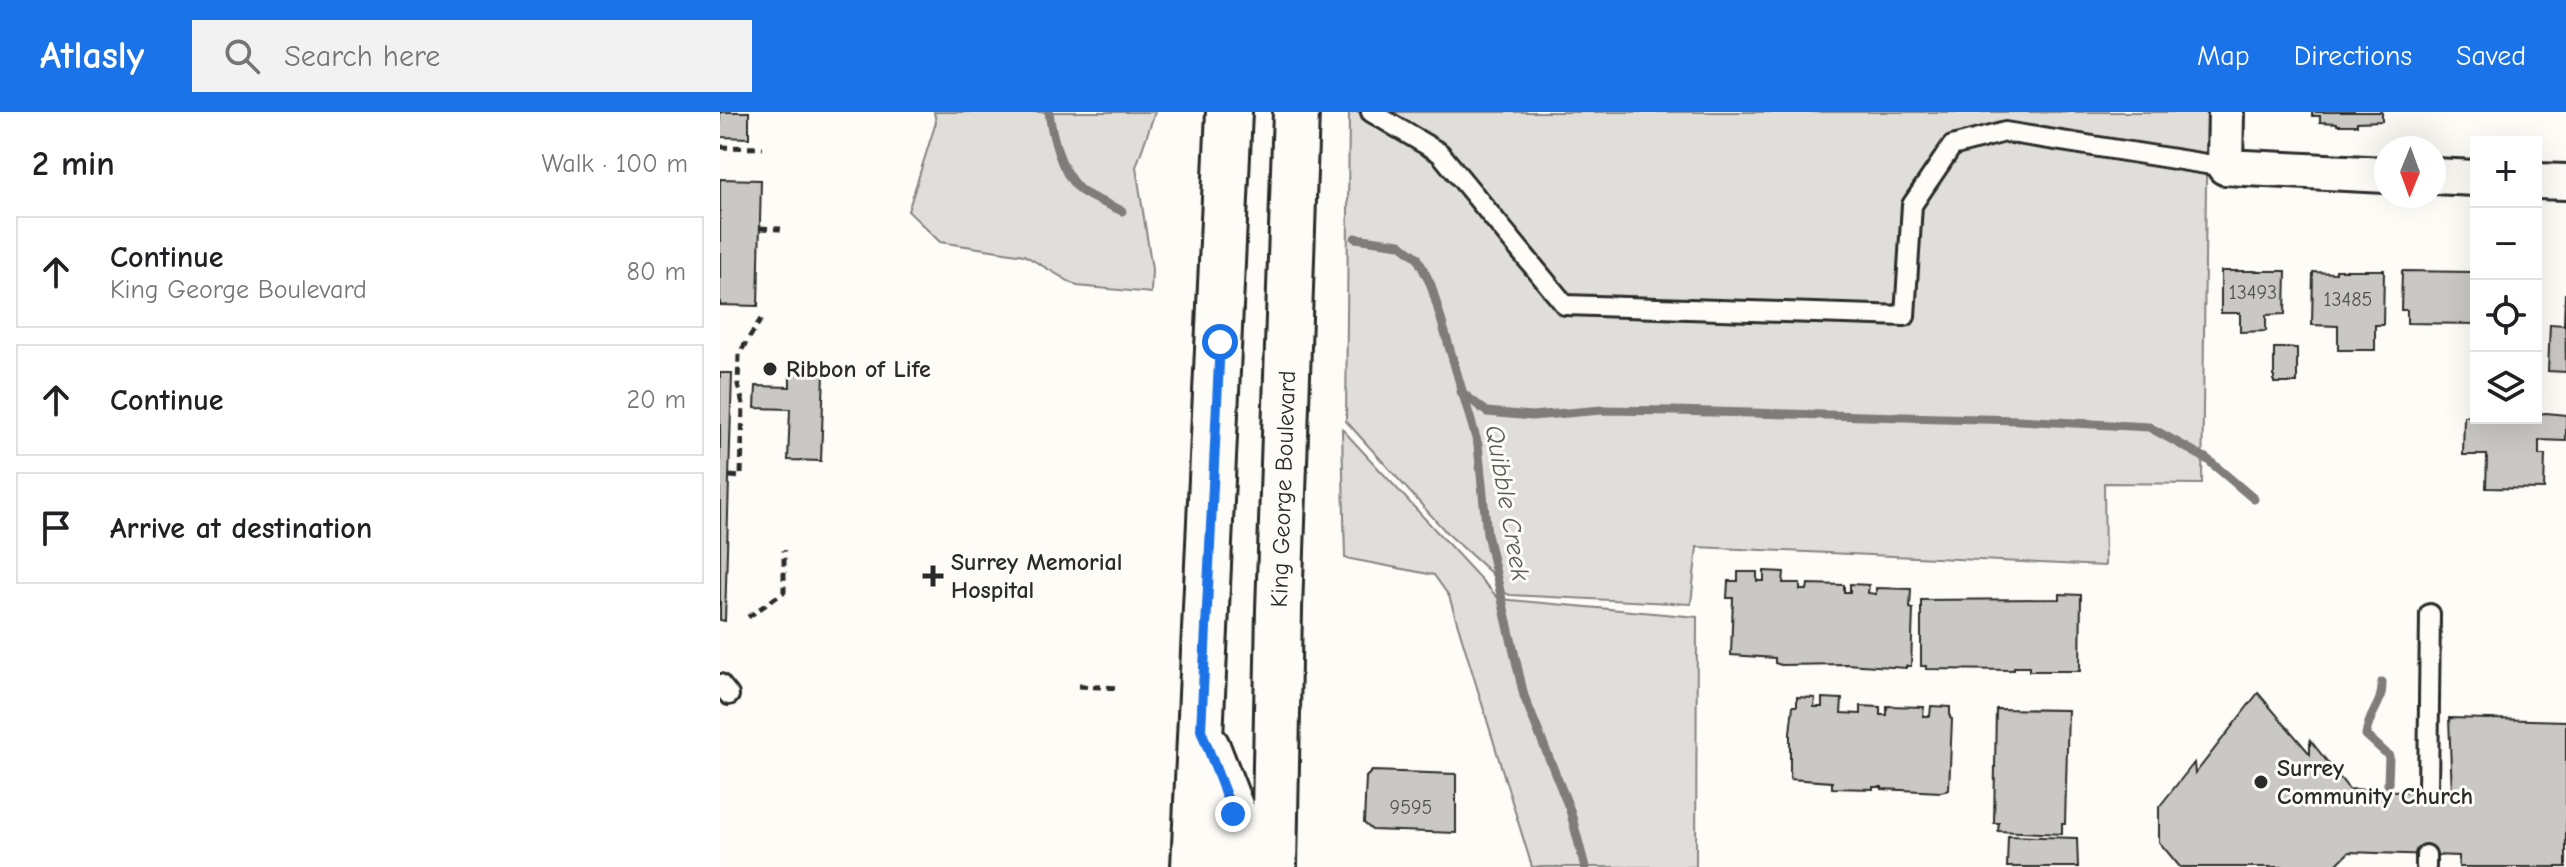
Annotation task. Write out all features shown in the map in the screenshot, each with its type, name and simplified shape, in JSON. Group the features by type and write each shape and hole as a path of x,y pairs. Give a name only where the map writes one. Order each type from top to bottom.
{"main road":[{"path":"1194,867 1229,112"},
{"name":"King George Boulevard","path":"1274,867 1279,610 1296,112"},
{"path":"1201,730 1233,814 1231,867"}],"street":[{"path":"2226,112 2225,167 2374,174"},
{"path":"2446,177 2470,178"},
{"path":"2542,181 2566,182"}],"lane":[{"path":"1371,112 1440,153 1565,305 1905,316 1912,205 1952,146 2005,132 2225,167"},
{"path":"2428,792 2430,614"}],"path":[{"path":"720,147 763,148"},
{"path":"760,228 781,229"},
{"path":"730,476 741,477 743,404 738,385 739,354 761,319"},
{"path":"748,617 784,592 784,550"},
{"path":"1079,686 1120,688"}],"shaded area":[{"path":"934,112 1155,112 1136,167 1152,269 1151,293 1077,286 1024,255 940,242 908,211 936,122"},
{"path":"1349,112 2207,112 2202,484 2104,483 2105,566 1697,547 1691,604 1510,595 1502,592 1491,573 1447,533 1346,421"},
{"path":"1342,429 1499,599 1697,617 1696,867 1532,867 1449,596 1434,575 1345,558"}],"building":[{"path":"720,112 749,112 749,138 720,137"},
{"path":"2312,112 2382,112 2382,121 2337,125 2320,122 2320,116 2312,116"},
{"path":"720,179 761,180 758,306 720,305"},
{"path":"2336,270 2384,270 2383,325 2375,325 2375,350 2338,350 2338,326 2312,325 2313,272 2336,273"},
{"path":"2221,271 2286,271 2285,314 2266,315 2266,331 2240,332 2240,313 2221,313"},
{"path":"2402,271 2470,272 2470,324 2407,323 2407,310 2401,310"},
{"path":"2565,293 2566,372 2548,371 2550,324 2564,325"},
{"path":"2274,348 2297,348 2297,383 2274,383"},
{"path":"790,371 824,372 821,461 788,460 790,409 755,408 756,386 790,387"},
{"path":"720,373 732,373 725,621 720,620"},
{"path":"2542,413 2566,415 2566,441 2539,440 2539,455 2545,455 2544,489 2486,488 2487,455 2463,455 2464,416 2470,416 2470,424 2542,424"},
{"path":"1764,571 1784,572 1783,583 1800,583 1800,590 1807,590 1808,584 1844,585 1844,592 1850,592 1850,584 1869,585 1868,593 1876,594 1876,588 1911,589 1911,666 1781,665 1775,663 1775,658 1731,655 1733,598 1727,598 1728,581 1738,581 1738,572 1757,572 1757,581 1764,581"},
{"path":"2060,594 2081,595 2080,671 2029,671 2029,667 2014,667 2014,670 1926,669 1926,666 1921,666 1921,600 2060,599"},
{"name":"Surrey Community Church","path":"2258,693 2310,754 2310,740 2349,789 2452,793 2449,718 2566,721 2566,867 2459,867 2459,856 2349,852 2334,867 2180,867 2159,842 2159,807 2194,763 2195,774"},
{"path":"1797,697 1815,698 1814,707 1822,707 1822,698 1842,699 1841,713 1861,714 1861,706 1880,707 1880,715 1887,715 1887,706 1924,707 1923,716 1930,716 1931,706 1950,707 1949,790 1832,788 1832,782 1790,779 1790,733"},
{"path":"1996,709 2068,710 2065,824 2062,824 2062,834 1998,831 1999,823 1994,823"},
{"path":"1372,771 1456,774 1456,833 1372,830 1364,823 1366,777"},
{"path":"2008,836 2077,838 2078,867 2007,867"}],"waterway":[{"name":"Quibble Creek","path":"1049,112 1058,152 1072,181 1087,195 1122,211"},
{"name":"Quibble Creek","path":"1355,238 1400,244 1417,257 1431,285 1478,445 1487,534 1524,696 1570,810 1585,867"},
{"path":"1461,392 1487,412 1532,416 1602,410 1673,411 2019,420 2149,427 2207,459 2254,499"},
{"path":"2382,682 2380,697 2366,735 2389,756 2388,784"}],"place":[{"name":"Ribbon of Life","path":"770,369"},
{"name":"Surrey Memorial Hospital","path":"933,576"},
{"name":"Surrey Community Church","path":"2261,782"}],"route":[{"path":"1220,342 1201,730 1233,814"}]}
